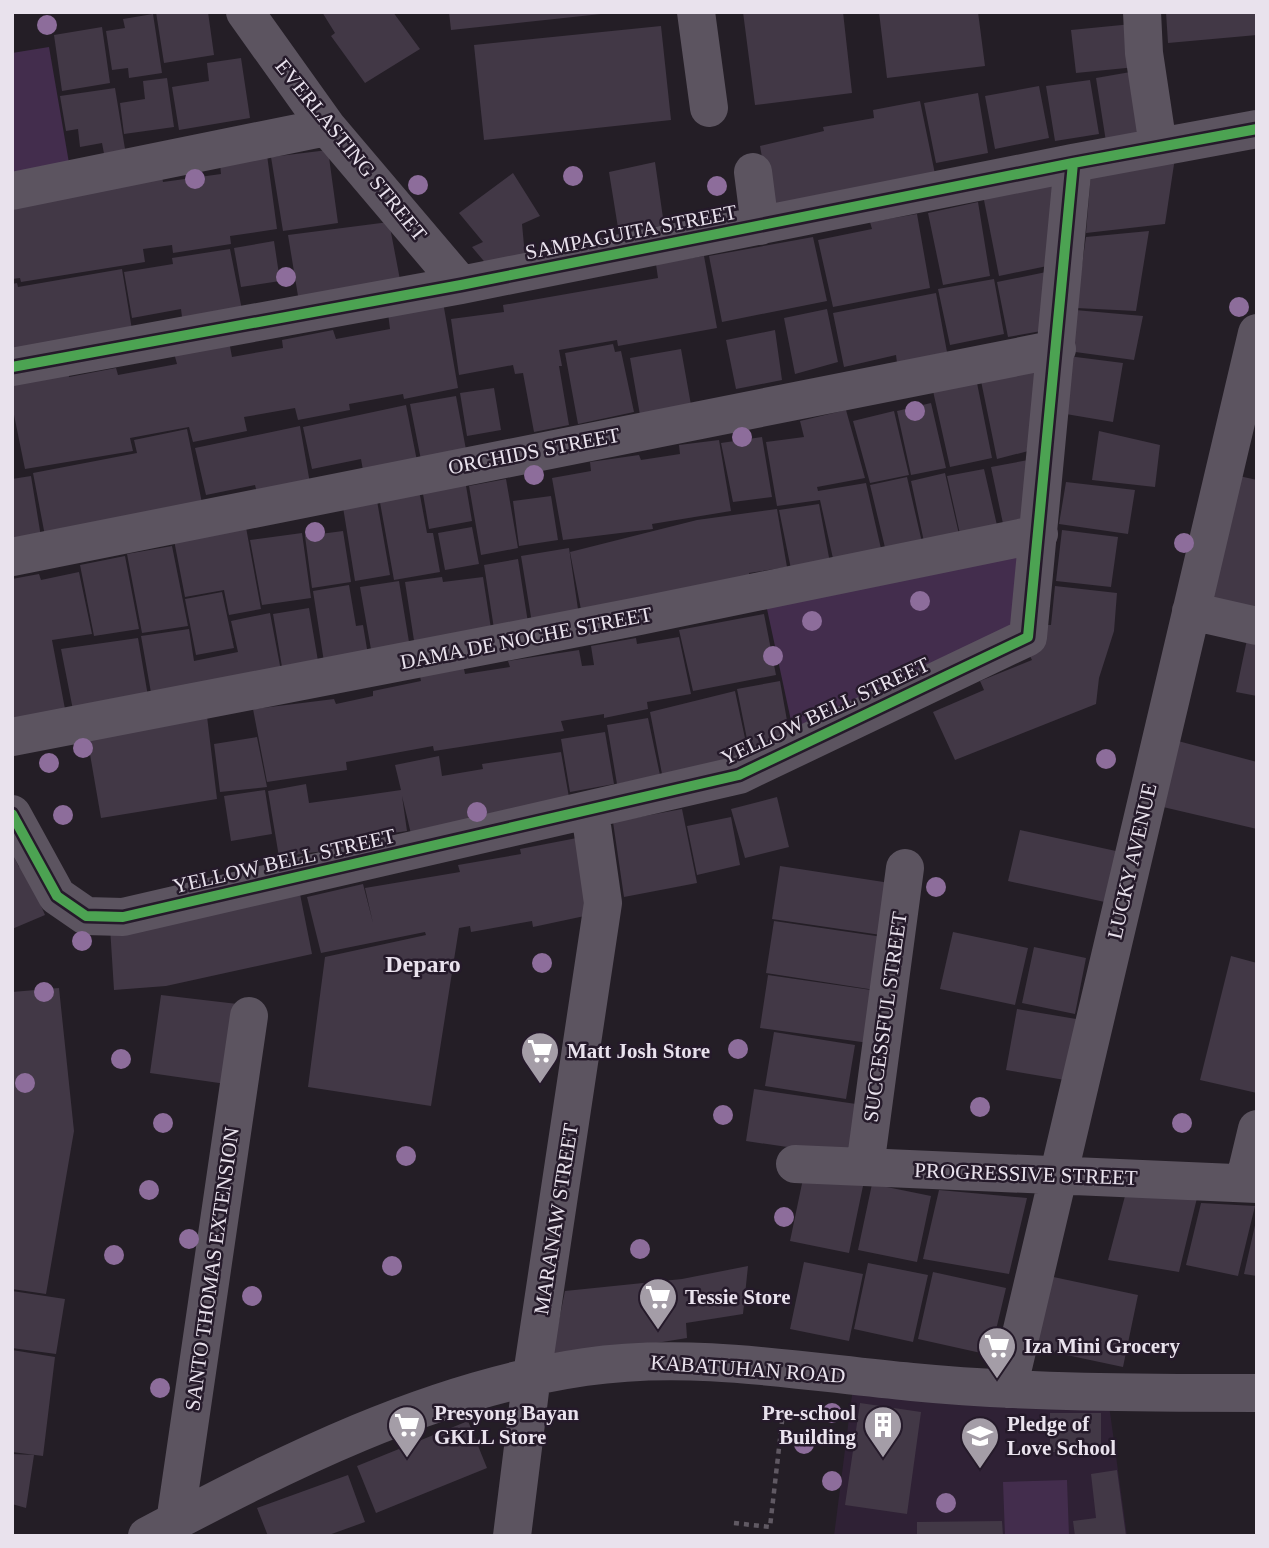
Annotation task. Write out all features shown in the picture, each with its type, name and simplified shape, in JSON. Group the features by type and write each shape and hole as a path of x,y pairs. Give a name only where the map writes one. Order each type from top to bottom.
{"street":[{"name":"EVERLASTING STREET","path":"245,12 327,127 461,285"},
{"path":"696,12 709,108"},
{"path":"1142,12 1144,53 1158,146"},
{"path":"12,191 327,127"},
{"name":"SAMPAGUITA STREET","path":"12,367 461,285 1158,146 1257,129"},
{"name":"YELLOW BELL STREET","path":"12,814 57,896 86,916 123,917 590,812 739,775 1028,637 1073,163"},
{"path":"753,172 760,226"},
{"name":"LUCKY AVENUE","path":"1008,1389 1257,333"},
{"name":"ORCHIDS STREET","path":"12,558 430,472 1057,349"},
{"name":"DAMA DE NOCHE STREET","path":"12,737 639,616 1039,534"},
{"path":"1191,611 1257,626"},
{"name":"MARANAW STREET","path":"512,1536 532,1376 603,903 590,812"},
{"name":"SUCCESSFUL STREET","path":"865,1167 905,867"},
{"name":"SANTO THOMAS EXTENSION","path":"165,1531 249,1016"},
{"path":"1250,1183 1257,1129"},
{"name":"PROGRESSIVE STREET","path":"795,1164 1250,1183"},
{"name":"KABATUHAN ROAD","path":"165,1531 339,1440 405,1413 465,1392 532,1376 602,1365 698,1361 1008,1389 1257,1393"}],"path":[{"path":"734,1523 770,1527 786,1390"}],"shaded area":[{"path":"49,47 69,163 12,173 12,53"},
{"path":"1035,538 1024,635 796,744 764,595"},
{"name":"Pledge of Love School","path":"853,1387 1109,1405 1127,1536 834,1536"},
{"path":"1067,1480 1069,1536 1005,1536 1003,1482"}],"building":[{"path":"156,12 208,12 214,55 164,63"},
{"path":"322,12 393,12 420,49 365,83 331,36 335,33"},
{"path":"449,12 601,12 601,14 451,30"},
{"path":"743,12 843,12 852,93 755,105"},
{"path":"879,12 978,12 985,66 887,78"},
{"path":"1166,12 1257,12 1257,35 1168,43"},
{"path":"153,14 162,73 129,78 128,68 112,70 106,31 125,28 123,19"},
{"path":"1132,24 1136,67 1076,73 1071,30"},
{"path":"661,26 671,120 484,140 474,45"},
{"path":"102,27 110,83 62,91 54,35"},
{"path":"241,58 250,118 179,130 172,87 209,81 207,63"},
{"path":"1142,70 1154,140 1107,148 1096,78"},
{"path":"167,78 174,127 124,134 120,103 145,99 143,81"},
{"path":"1090,80 1099,134 1055,141 1046,86"},
{"path":"1039,86 1049,138 995,149 985,96"},
{"path":"115,88 126,155 105,159 102,143 80,147 78,129 66,131 60,96"},
{"path":"978,93 988,153 936,163 924,103"},
{"path":"920,101 935,174 771,209 760,146 824,131 823,127 874,118 873,110"},
{"path":"328,150 338,223 283,231 271,157"},
{"path":"1176,151 1165,224 1086,233 1091,172"},
{"path":"267,155 277,229 230,236 231,244 173,253 172,245 143,249 145,262 21,282 20,278 12,279 12,203 162,177 163,182 221,174 220,164"},
{"path":"655,162 664,225 619,234 609,172"},
{"path":"513,173 540,216 522,224 525,256 488,266 472,247 483,242 459,213"},
{"path":"1058,183 1052,265 999,276 983,195"},
{"path":"978,202 990,276 943,285 928,213"},
{"path":"917,214 930,288 833,307 818,240 872,229 870,222"},
{"path":"389,222 401,285 299,302 288,235"},
{"path":"1149,231 1136,311 1076,308 1086,237"},
{"path":"813,237 827,301 722,322 709,256"},
{"path":"274,241 280,281 241,287 234,248"},
{"path":"230,249 243,315 183,325 181,309 132,318 124,272 173,264 172,258"},
{"path":"704,256 717,328 618,346 617,340 559,350 562,366 559,366 569,425 534,432 523,373 515,374 513,365 459,375 451,319 504,312 503,305 658,278 656,264"},
{"path":"122,269 134,342 12,353 12,284 17,283 18,287"},
{"path":"1051,271 1047,330 1008,337 997,282"},
{"path":"994,279 1004,334 950,345 938,289"},
{"path":"936,293 947,352 897,363 896,355 844,367 833,313"},
{"path":"443,302 458,388 404,399 403,394 349,404 350,410 298,420 295,408 244,417 247,431 193,442 189,427 130,438 133,451 25,469 12,405 12,385 69,372 69,377 116,368 118,375 177,364 174,353 229,341 232,357 283,348 282,340 333,330 336,339 390,329 388,313"},
{"path":"827,309 838,362 795,374 784,318"},
{"path":"1075,310 1143,316 1134,360 1068,351"},
{"path":"775,330 782,380 736,389 726,340"},
{"path":"613,344 615,352 621,351 634,412 578,424 565,353"},
{"path":"681,349 691,405 640,415 630,358"},
{"path":"1068,356 1123,363 1113,422 1060,413"},
{"path":"1047,369 1036,449 997,459 981,381"},
{"path":"977,383 992,458 950,467 933,391"},
{"path":"494,388 501,430 467,436 460,393"},
{"path":"456,396 467,455 422,465 410,404"},
{"path":"931,403 946,468 911,475 897,411"},
{"path":"406,405 418,466 364,476 361,459 312,469 303,427"},
{"path":"846,410 865,478 817,487 818,491 866,483 882,553 834,563 820,500 777,506 766,442 804,437 800,421"},
{"path":"894,411 909,475 870,483 853,421"},
{"path":"300,426 311,489 259,501 255,485 206,495 195,448"},
{"path":"187,429 203,508 46,541 33,473 137,453 134,440"},
{"path":"1099,431 1160,445 1155,487 1092,480"},
{"path":"762,437 772,497 733,502 721,443"},
{"path":"719,440 731,511 652,524 653,529 563,540 552,478 591,471 590,462 639,455 641,460 680,454 679,445"},
{"path":"1039,458 1034,528 1005,533 991,467"},
{"path":"984,469 999,534 962,543 947,476"},
{"path":"945,473 961,543 926,551 911,481"},
{"path":"31,476 42,543 12,549 12,479"},
{"path":"1239,476 1257,480 1257,613 1207,603"},
{"path":"907,477 924,551 888,560 870,485"},
{"path":"506,479 518,548 481,555 469,486"},
{"path":"465,480 472,521 429,529 422,488"},
{"path":"1066,482 1135,490 1128,534 1059,524"},
{"path":"419,490 427,533 433,533 440,572 394,580 379,497"},
{"path":"376,495 390,575 355,581 342,501"},
{"path":"551,496 558,540 519,546 513,501"},
{"path":"819,504 831,568 792,574 779,510"},
{"path":"777,509 787,567 749,573 752,589 582,615 570,552 697,520"},
{"path":"245,522 261,609 229,615 224,590 185,597 173,535"},
{"path":"472,527 479,564 445,570 438,533"},
{"path":"1062,530 1118,537 1111,587 1056,581"},
{"path":"343,531 351,582 312,588 305,536"},
{"path":"302,533 311,598 262,605 250,540"},
{"path":"172,546 188,626 142,633 127,554"},
{"path":"569,548 579,616 532,623 521,556"},
{"path":"125,556 139,629 94,636 80,565"},
{"path":"518,559 529,629 495,635 484,565"},
{"path":"79,572 92,634 52,640 65,709 14,719 12,579 39,574 41,580"},
{"path":"442,577 443,582 483,577 492,635 415,647 405,582"},
{"path":"399,581 410,648 372,655 360,587"},
{"path":"349,585 356,626 363,625 368,655 324,662 313,591"},
{"path":"1055,586 1117,593 1114,631 1099,678 1096,704 955,760 933,712 984,690 980,681 1032,660 1028,652 1040,625 1051,625"},
{"path":"222,592 234,648 196,655 185,599"},
{"path":"309,608 318,661 282,667 273,614"},
{"path":"270,613 282,676 153,704 141,636 189,629 194,661 238,652 231,621"},
{"path":"764,614 776,675 693,691 679,630"},
{"path":"1249,630 1257,631 1257,696 1236,692"},
{"path":"679,637 691,694 647,702 648,709 604,718 604,714 561,721 564,731 434,751 433,746 346,762 347,770 267,782 253,709 334,699 336,704 373,696 373,691 421,681 419,671 463,664 465,674 510,667 508,661 579,650 582,666 594,665 591,646 636,638 637,644"},
{"path":"138,638 149,702 74,715 61,649"},
{"path":"780,681 791,743 751,759 737,689"},
{"path":"735,691 749,757 662,774 650,712"},
{"path":"206,708 217,799 101,818 86,731"},
{"path":"648,718 660,775 617,784 607,725"},
{"path":"605,732 614,784 570,792 561,739"},
{"path":"257,737 267,787 220,792 214,744"},
{"path":"1178,741 1257,762 1257,829 1163,807"},
{"path":"561,752 570,803 411,834 402,796 407,831 359,838 361,846 279,857 268,791 306,784 309,803 401,790 395,765 439,756 442,776 483,769 482,764"},
{"path":"265,790 272,834 231,841 224,796"},
{"path":"777,797 789,847 745,858 731,809"},
{"path":"682,809 697,883 624,897 613,822"},
{"path":"731,817 740,865 697,875 687,826"},
{"path":"1020,830 1125,853 1114,904 1008,881"},
{"path":"582,837 594,914 533,927 532,921 471,932 470,926 459,928 431,1106 308,1087 325,957 426,935 425,932 321,953 307,897 363,884 373,923 365,888 460,872 458,865 521,854 520,849"},
{"path":"12,853 19,867 24,866 45,915 12,929"},
{"path":"780,866 890,883 881,935 772,919"},
{"path":"300,894 312,954 166,986 114,990 110,927"},
{"path":"774,921 883,937 875,990 766,973"},
{"path":"953,932 1028,948 1015,1005 940,989"},
{"path":"1034,947 1086,958 1075,1014 1022,1003"},
{"path":"1231,956 1257,963 1257,1093 1200,1080"},
{"path":"768,975 878,991 869,1043 760,1028"},
{"path":"59,988 74,1131 46,1294 12,1289 12,992"},
{"path":"161,995 246,1005 233,1085 150,1073"},
{"path":"1017,1009 1082,1020 1071,1081 1006,1070"},
{"path":"774,1032 855,1045 846,1099 765,1086"},
{"path":"754,1089 863,1105 855,1157 746,1141"},
{"path":"804,1174 863,1186 849,1253 790,1241"},
{"path":"872,1184 931,1196 917,1262 858,1250"},
{"path":"939,1190 1027,1198 1009,1274 923,1259"},
{"path":"1125,1196 1197,1198 1179,1272 1108,1260"},
{"path":"1201,1203 1255,1206 1238,1276 1186,1265"},
{"path":"1257,1221 1257,1276 1244,1274"},
{"path":"804,1262 863,1274 849,1341 790,1329"},
{"path":"868,1263 928,1275 913,1342 854,1329"},
{"path":"748,1266 743,1314 686,1323 687,1338 551,1360 565,1291 682,1279"},
{"path":"933,1272 1006,1288 990,1355 918,1339"},
{"path":"1044,1275 1138,1295 1123,1367 1029,1347"},
{"path":"12,1291 65,1299 56,1354 12,1348"},
{"path":"12,1350 55,1357 43,1456 12,1452"},
{"name":"Pre-school Building","path":"860,1403 921,1412 907,1514 845,1505"},
{"path":"1050,1413 1101,1413 1101,1452 1050,1452"},
{"path":"468,1421 487,1468 376,1513 357,1466"},
{"path":"12,1454 34,1455 26,1508 12,1504"},
{"path":"1117,1470 1126,1536 1075,1536 1073,1521 1096,1518 1091,1474"},
{"path":"348,1475 365,1522 326,1536 268,1536 257,1508"},
{"path":"1002,1521 1003,1536 917,1536 917,1522"}],"cycle path":[{"path":"12,367 461,285 1257,129"},
{"path":"12,814 57,896 86,916 123,917 739,775 1028,637 1073,163"}],"place":[{"name":"Matt Josh Store","path":"540,1085"},
{"name":"Tessie Store","path":"658,1331"},
{"name":"Iza Mini Grocery","path":"997,1380"},
{"name":"Presyong Bayan GKLL Store","path":"407,1459"},
{"name":"Pre-school Building","path":"883,1459"},
{"name":"Pledge of Love School","path":"980,1470"}],"district":[{"name":"Deparo","path":"423,964"}]}
